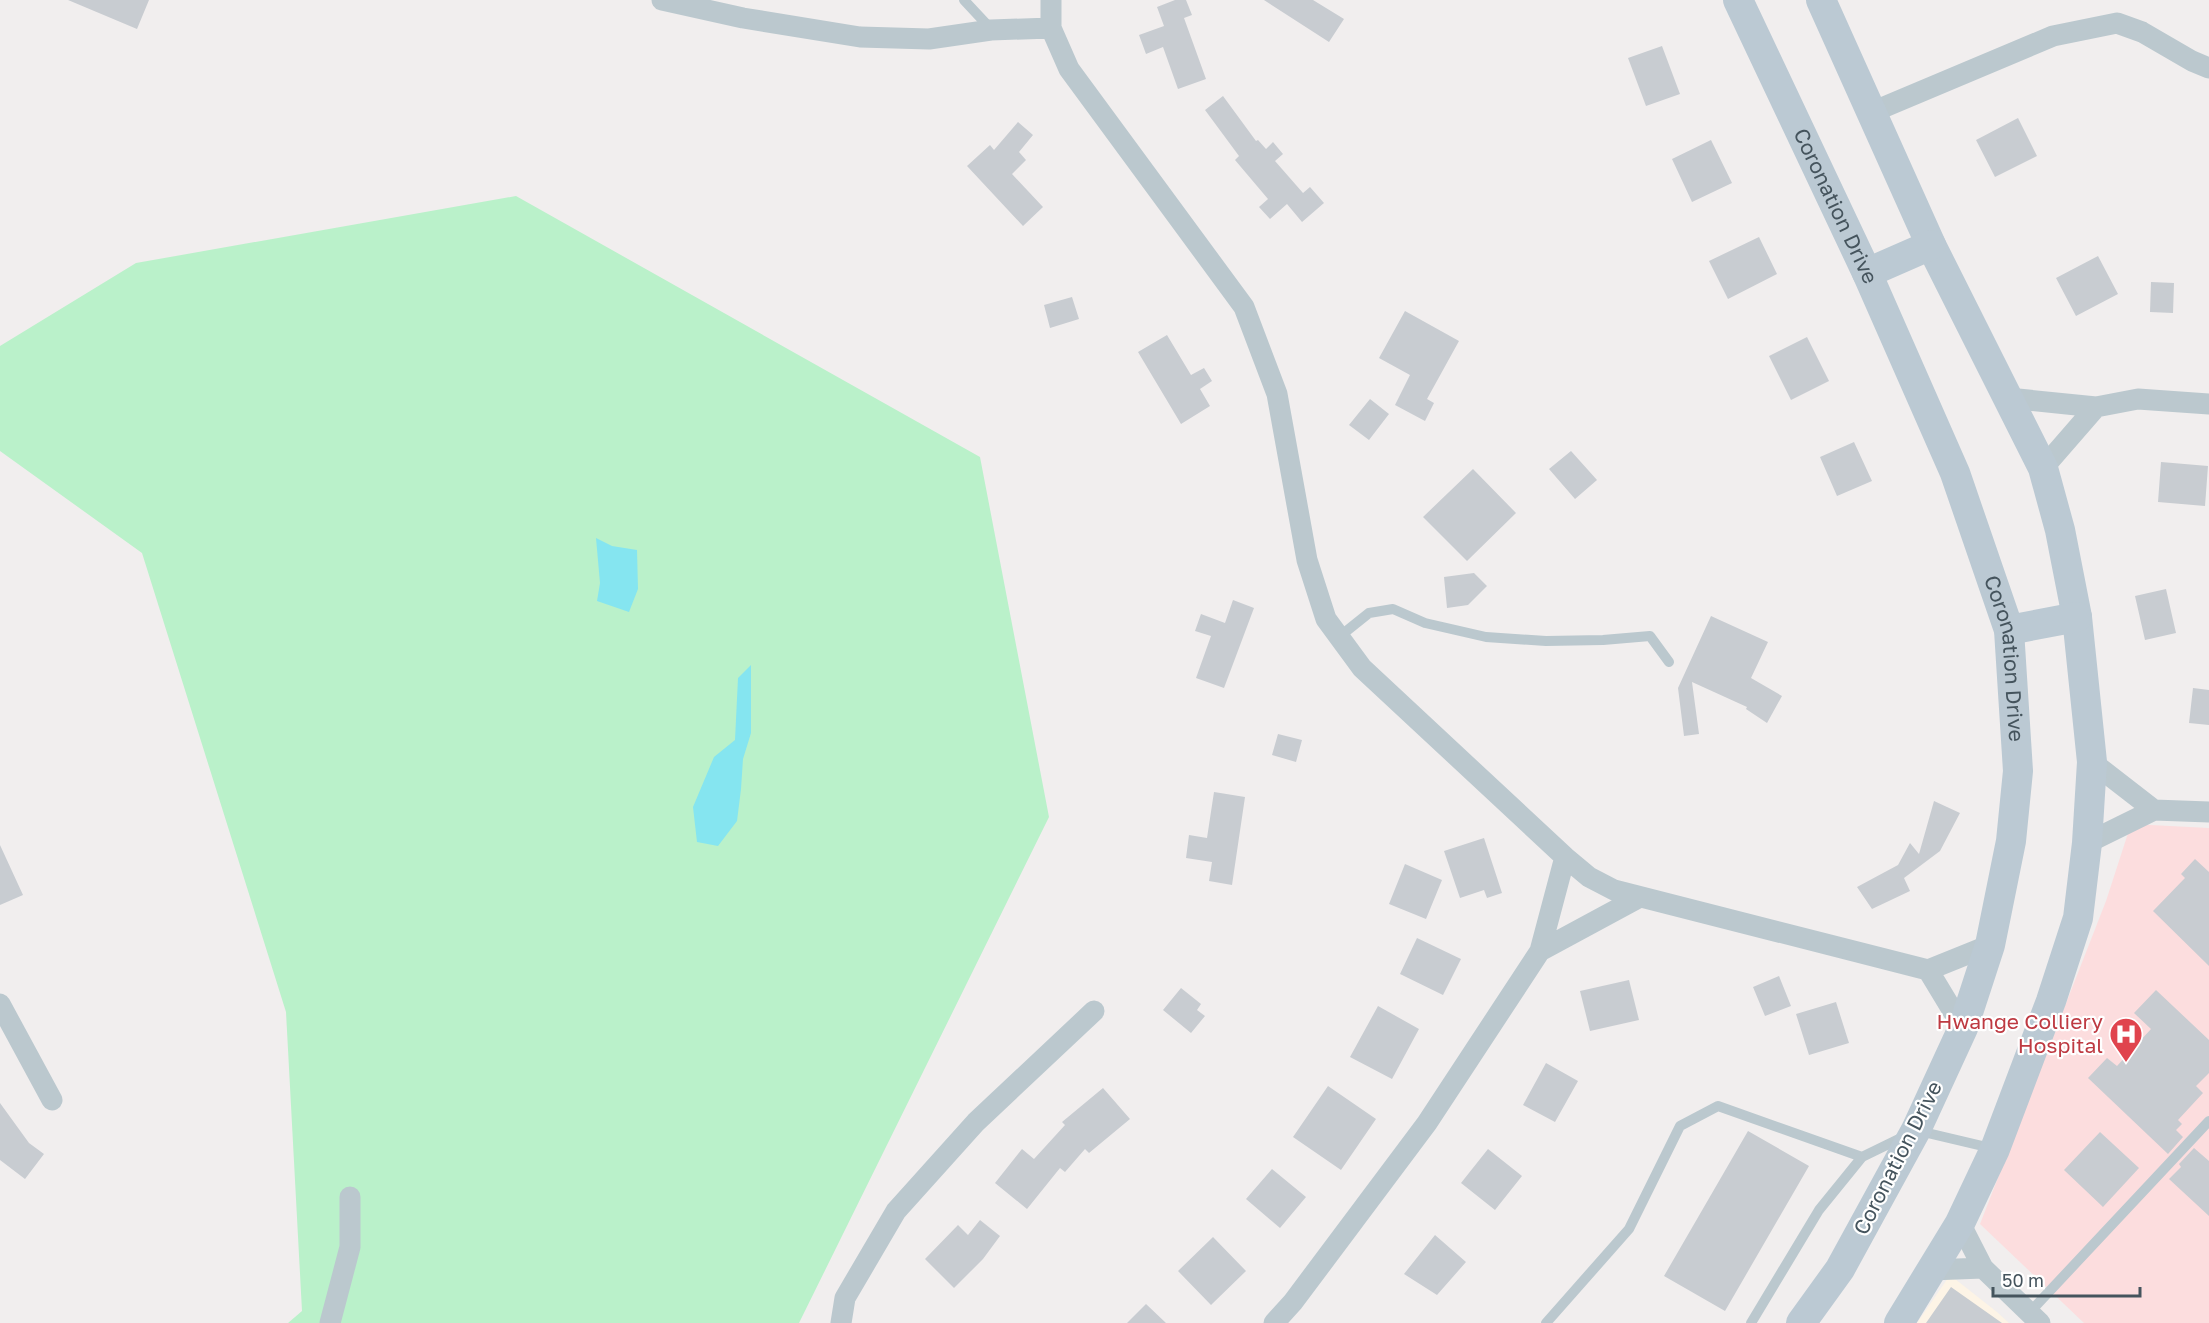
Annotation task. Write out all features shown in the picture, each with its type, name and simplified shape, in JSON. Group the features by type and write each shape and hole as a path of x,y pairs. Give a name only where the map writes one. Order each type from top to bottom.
{"street":[{"path":"662,0 743,18 860,37 929,39 991,30 1052,28"},
{"path":"1051,0 1052,28 1069,69 1244,307 1277,394 1307,560 1326,619 1362,668 1565,857 1589,877 1614,890 1928,970 1990,945"},
{"name":"Coronation Drive","path":"1738,0 1867,273 1955,472 2009,630 2018,771 2011,841 1990,945 1964,1028 1916,1130 1840,1269 1801,1323"},
{"path":"1821,0 1931,245 2043,468 2060,530 2077,617 2091,762 2087,843 2078,918 2051,1001 1995,1149 1960,1223 1899,1323"},
{"path":"1870,113 2053,36 2117,23 2142,32 2192,62 2209,68"},
{"path":"1867,273 1931,245"},
{"path":"2008,398 2096,407 2138,399 2209,404"},
{"path":"2043,468 2096,407"},
{"path":"2009,630 2077,617"},
{"path":"2091,762 2154,810"},
{"path":"2087,843 2154,810 2209,812"},
{"path":"1274,1323 1293,1302 1427,1123 1540,951 1565,857"},
{"path":"1540,951 1640,897"},
{"path":"1928,970 1964,1028"},
{"path":"0,1004 52,1100"},
{"path":"841,1323 845,1298 896,1211 976,1122 1094,1011"},
{"path":"330,1323 350,1247 350,1197"},
{"path":"1960,1223 1983,1268 2034,1318"},
{"path":"1931,1270 1983,1268"}],"lane":[{"path":"964,0 991,30"},
{"path":"1339,637 1369,613 1393,609 1425,623 1486,636 1546,641 1650,636 1669,662"},
{"path":"1546,1323 1629,1229 1680,1126 1718,1106 1862,1157"},
{"path":"2034,1318 2209,1121"},
{"path":"1751,1323 1819,1210 1862,1157 1916,1130 1995,1149"}],"shaded area":[{"name":"Hwange Colliery Hospital","path":"2131,824 2209,828 2209,1323 2084,1323 1980,1224 2106,901"},
{"path":"1950,1275 1997,1312 2009,1323 1917,1323"}],"green space":[{"path":"516,196 980,457 1049,817 799,1323 288,1323 302,1311 286,1012 142,553 0,451 0,346 136,263"}],"water":[{"path":"596,538 612,546 637,550 638,589 629,612 597,601 600,583"},
{"path":"751,665 751,733 743,759 737,821 718,846 697,842 693,807 714,757 735,740 738,678"}],"building":[{"path":"68,0 149,0 137,29"},
{"path":"1175,0 1186,0 1192,15 1184,18 1206,79 1178,89 1163,47 1146,54 1139,35 1164,26 1157,7"},
{"path":"1264,0 1313,0 1344,19 1329,42"},
{"path":"1662,46 1680,94 1646,106 1628,58"},
{"path":"1223,96 1256,141 1258,140 1266,149 1273,142 1283,154 1275,161 1303,193 1310,187 1324,203 1302,222 1287,204 1270,219 1259,207 1268,199 1235,160 1239,156 1205,110"},
{"path":"2018,118 2037,156 1995,177 1976,140"},
{"path":"1018,122 1033,135 1019,152 1026,160 1012,174 1043,207 1023,226 967,166 990,145 994,150"},
{"path":"1711,140 1732,183 1692,202 1672,159"},
{"path":"1759,237 1777,274 1728,299 1709,261"},
{"path":"2098,256 2118,294 2076,316 2056,278"},
{"path":"2151,282 2174,283 2173,313 2150,312"},
{"path":"1072,297 1079,319 1050,328 1044,305"},
{"path":"1405,311 1459,341 1427,399 1434,403 1425,421 1395,405 1410,375 1379,358"},
{"path":"1167,335 1191,375 1204,368 1212,381 1200,389 1210,406 1181,424 1138,352"},
{"path":"1807,337 1829,381 1791,400 1769,356"},
{"path":"1370,399 1389,414 1369,440 1349,425"},
{"path":"1854,442 1872,481 1837,496 1820,457"},
{"path":"1571,451 1597,480 1575,499 1549,469"},
{"path":"2161,462 2208,466 2205,506 2158,502"},
{"path":"1473,469 1516,513 1467,561 1423,517"},
{"path":"1474,573 1487,586 1468,605 1447,608 1444,577"},
{"path":"2166,589 2176,633 2145,640 2135,596"},
{"path":"1233,600 1254,608 1224,688 1196,678 1211,636 1195,631 1201,614 1225,623"},
{"path":"1711,616 1768,642 1751,678 1782,696 1767,723 1746,709 1747,707 1692,682 1699,734 1684,736 1678,688"},
{"path":"2193,688 2209,690 2209,725 2189,723"},
{"path":"1278,734 1302,740 1296,762 1272,755"},
{"path":"1214,792 1245,797 1232,885 1209,881 1212,862 1186,858 1189,835 1207,838"},
{"path":"1934,801 1960,813 1940,851 1904,878 1910,891 1872,909 1857,887 1898,865 1910,843 1919,854"},
{"path":"1484,838 1502,893 1487,898 1484,890 1460,898 1444,851"},
{"path":"0,845 23,895 0,905"},
{"path":"2195,859 2209,872 2209,966 2153,911 2185,878 2181,874"},
{"path":"1405,864 1442,880 1426,919 1389,904"},
{"path":"1417,938 1461,959 1443,995 1400,974"},
{"path":"1779,976 1791,1006 1765,1016 1753,987"},
{"path":"1629,980 1639,1020 1590,1031 1580,991"},
{"path":"1181,988 1201,1004 1197,1010 1205,1016 1191,1033 1163,1010"},
{"path":"2156,990 2209,1040 2209,1073 2196,1086 2203,1093 2178,1120 2182,1124 2176,1130 2183,1137 2168,1154 2088,1078 2107,1058 2117,1066 2151,1029 2134,1013"},
{"path":"1836,1002 1849,1043 1809,1055 1796,1014"},
{"path":"1378,1006 1419,1029 1392,1079 1350,1057"},
{"path":"1546,1063 1578,1081 1555,1122 1523,1105"},
{"path":"1328,1086 1376,1119 1341,1170 1293,1137"},
{"path":"1103,1088 1130,1119 1089,1153 1085,1149 1065,1172 1060,1168 1027,1209 995,1183 1022,1149 1034,1159 1065,1125 1062,1122"},
{"path":"0,1103 29,1143 44,1154 25,1179 0,1160"},
{"path":"1748,1131 1809,1166 1725,1311 1664,1276"},
{"path":"2100,1132 2139,1168 2103,1207 2064,1170"},
{"path":"2194,1148 2209,1161 2209,1216 2169,1179 2181,1167 2179,1164"},
{"path":"1488,1149 1522,1176 1495,1210 1461,1183"},
{"path":"1272,1169 1306,1197 1280,1228 1246,1199"},
{"path":"980,1220 1000,1236 983,1259 954,1288 925,1259 958,1225 968,1235"},
{"path":"1435,1235 1466,1262 1437,1295 1404,1274"},
{"path":"1213,1237 1246,1271 1211,1305 1178,1271"},
{"path":"1951,1287 2002,1323 1926,1323"},
{"path":"1146,1304 1166,1323 1127,1323"}],"place":[{"name":"Hwange Colliery Hospital","path":"2126,1063"}]}
